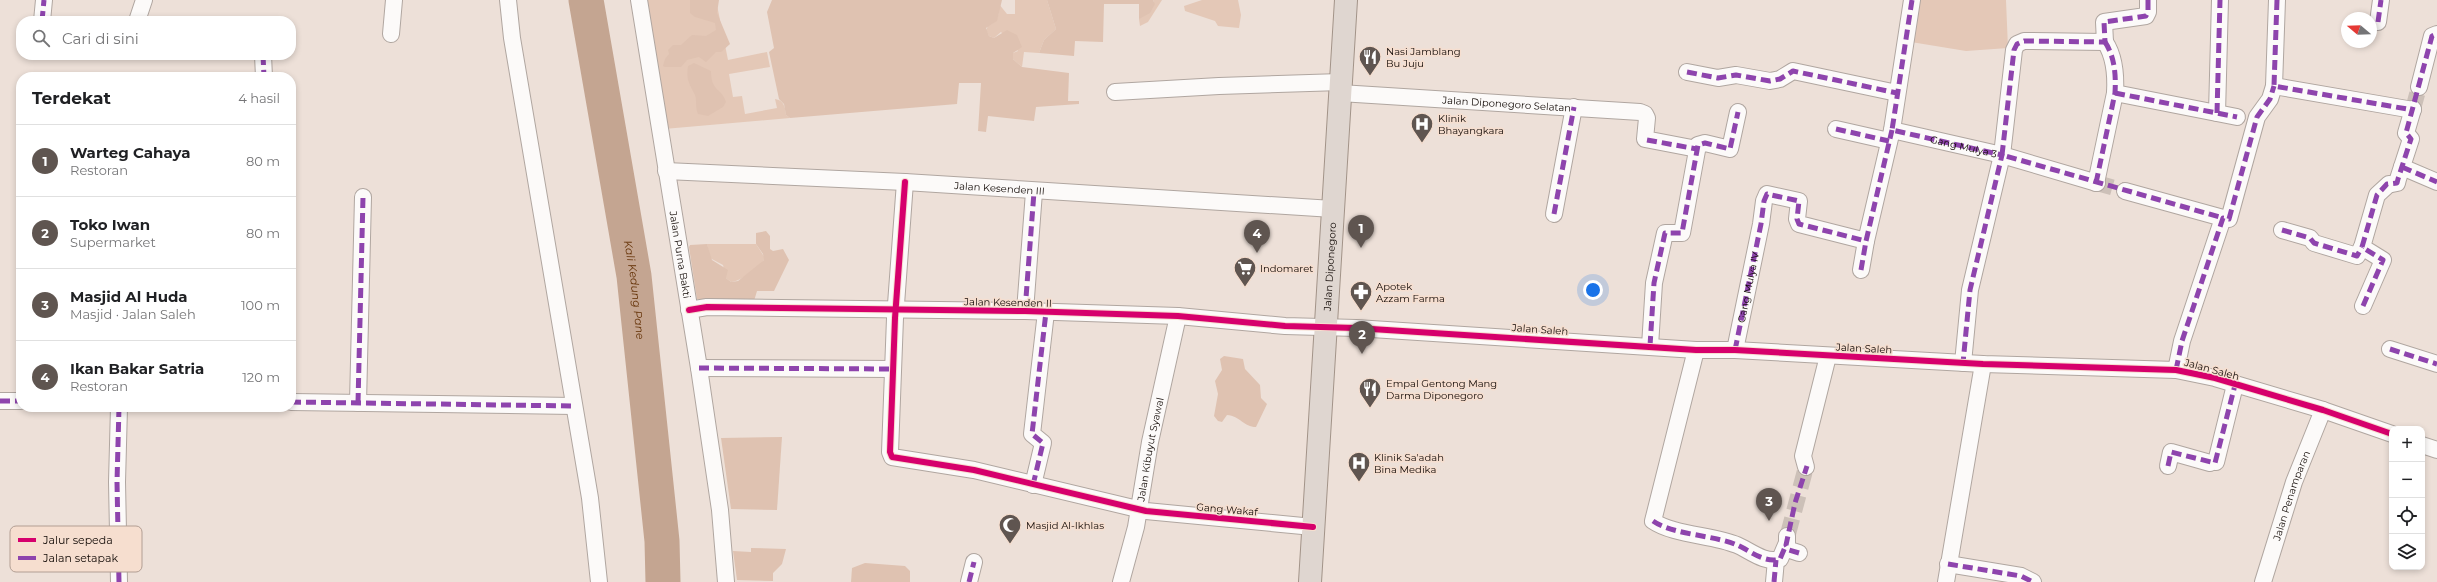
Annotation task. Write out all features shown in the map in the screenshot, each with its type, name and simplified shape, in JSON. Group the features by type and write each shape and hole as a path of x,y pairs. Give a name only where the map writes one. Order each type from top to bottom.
{"highway":[{"name":"Jalan Diponegoro","path":"1310,582 1346,0"}],"street":[{"path":"42,16 44,0"},
{"path":"139,16 144,0"},
{"path":"391,34 394,0"},
{"path":"508,0 590,498 599,582"},
{"name":"Jalan Purna Bakti","path":"639,0 699,368 720,510 726,582"},
{"path":"1860,270 1891,136 1912,0"},
{"path":"2105,42 2024,41 2017,44 2014,50 2002,155 2096,183 2115,93 2116,78 2110,50 2105,42 2104,22 2146,16 2148,12 2148,0"},
{"path":"2217,113 2220,0"},
{"path":"2125,191 2229,220 2257,117 2270,98 2274,86 2277,0"},
{"path":"2378,22 2381,0"},
{"path":"2419,87 2432,36 2437,34"},
{"path":"263,60 264,72"},
{"path":"1687,72 1718,78 1736,75 1770,81 1780,80 1793,71 1897,93"},
{"path":"2274,86 2413,109 2406,133 2411,139 2397,183 2390,184 2377,196 2360,254 2357,256 2314,243 2310,238 2282,230"},
{"name":"Jalan Diponegoro Selatan","path":"1115,92 1340,88 1645,114 1644,137 1647,140 1697,149"},
{"path":"2115,93 2237,117"},
{"path":"1554,214 1574,108"},
{"path":"1650,346 1654,283 1665,233 1676,235 1682,233 1697,149 1700,143 1730,149 1738,112"},
{"name":"Gang Mulya 3","path":"1836,130 1891,136 2002,155 1970,290 1963,363"},
{"path":"2402,167 2437,182"},
{"name":"Jalan Kesenden III","path":"666,172 905,182 1034,192 1333,209"},
{"path":"699,368 893,369 905,182"},
{"path":"1025,311 1034,192"},
{"name":"Gang Mulya IV","path":"1735,350 1761,224 1762,208 1767,194 1800,201 1797,219 1799,224 1866,241"},
{"path":"358,403 363,197"},
{"path":"2176,370 2182,342 2223,218"},
{"path":"2362,247 2383,260 2363,306"},
{"name":"Jalan Kesenden II","path":"690,310 707,307 896,311 1025,311 1178,316 1326,328"},
{"path":"1033,485 1043,443 1032,434 1046,312"},
{"name":"Jalan Kibuyut Syawal","path":"1122,582 1140,509 1150,442 1178,316"},
{"name":"Jalan Saleh","path":"1326,328 1356,328 1696,350 1735,350 1983,364 2176,370 2202,374 2323,410 2389,433"},
{"path":"2390,349 2437,364"},
{"path":"1696,350 1653,521 1690,533 1737,545 1755,555 1776,560 1780,559 1791,544"},
{"path":"1806,467 1803,456 1828,356"},
{"path":"1946,582 1983,364"},
{"name":"Gang Wakaf","path":"893,369 890,452 892,457 951,466 1146,511 1313,527"},
{"path":"2168,466 2171,452 2213,462 2235,384"},
{"path":"0,401 16,401"},
{"path":"296,402 574,406"},
{"name":"Jalan Penamparan","path":"2263,582 2294,482 2323,410"},
{"path":"118,526 117,482 119,412"},
{"path":"2425,446 2437,450"},
{"path":"1774,582 1776,560"},
{"path":"969,582 974,562"},
{"path":"1948,564 2021,576 2033,582"},
{"path":"119,572 119,582"}],"shaded area":[{"path":"644,0 716,0 728,60 767,52 770,67 729,74 733,97 742,96 745,114 777,108 775,99 778,100 784,104 786,115 790,118 664,129"},
{"path":"690,0 719,0 717,13 730,44 721,52 716,52 706,62 699,57 687,60 681,67 665,67 663,66 665,59 669,54 668,50 673,45 681,45 692,35 706,36 716,30 715,23 695,17 690,13"},
{"path":"772,0 1002,0 997,21 986,28 989,36 994,38 1007,30 1017,35 1022,47 1013,53 1013,59 1022,67 1069,73 1068,101 1079,101 1079,104 1036,107 1034,121 988,116 986,132 978,131 981,83 959,83 957,104 790,118 786,115 784,104 779,99 769,52 774,48 767,12"},
{"path":"1015,0 1047,0 1056,29 1044,40 1039,53 1024,52 1022,67 1013,59 1013,53 1018,51 1001,32 994,38 989,36 986,30 988,26 997,18 999,4 1007,14 1015,14"},
{"path":"1047,0 1153,0 1155,4 1150,13 1139,19 1139,4 1104,4 1103,42 1075,41 1074,56 1039,53 1044,40 1056,29"},
{"path":"1153,0 1162,0 1148,22 1140,26 1139,19 1154,2"},
{"path":"1202,0 1238,0 1241,15 1239,28 1218,26 1215,21 1185,11 1184,6"},
{"path":"1917,0 2006,0 2008,48 1966,51 1911,42"},
{"path":"694,63 711,71 713,83 722,94 726,102 723,107 708,116 698,114 696,97 688,81 688,66"},
{"path":"766,231 770,236 770,249 773,251 783,249 789,260 774,291 757,291 754,301 697,299 689,247 690,245 707,244 712,260 728,270 726,278 731,282 738,281 764,260 763,254 756,244 756,233"},
{"path":"707,244 756,244 765,258 759,266 750,273 731,282 726,278 723,265 710,258"},
{"path":"1224,356 1243,359 1245,369 1260,385 1261,398 1267,404 1256,427 1252,427 1235,417 1227,415 1222,422 1218,421 1214,416 1218,394 1215,381 1222,370 1220,359"},
{"path":"782,437 777,510 731,509 721,438"},
{"path":"751,548 786,549 782,564 773,573 773,581 737,580 733,551 751,552"},
{"path":"865,563 905,566 910,571 910,582 851,582 852,568"}],"waterway":[{"name":"Kali Kedung Pane","path":"586,0 634,276 662,541 663,582"}],"tunnel":[{"path":"2413,109 2419,87"},
{"path":"2097,183 2125,191"},
{"path":"1788,534 1806,467"}],"marked path":[{"path":"42,16 44,0"},
{"path":"1912,0 1892,130 2002,155 1970,290 1963,363"},
{"path":"2148,0 2148,12 2146,16 2104,22 2105,42 2024,41 2017,44 2014,50 2002,155 2223,218"},
{"path":"2217,113 2220,0"},
{"path":"2277,0 2274,86 2413,110"},
{"path":"2378,22 2381,0"},
{"path":"2363,306 2383,260 2362,247 2377,195 2387,184 2397,183 2411,139 2406,133 2432,36 2437,34"},
{"path":"2096,183 2115,93 2113,60 2105,42"},
{"path":"263,60 264,72"},
{"path":"1687,72 1718,78 1736,75 1770,81 1780,79 1793,71 1897,93"},
{"path":"2176,370 2182,341 2223,218 2229,219 2257,117 2270,99 2274,86"},
{"path":"2115,93 2237,117"},
{"path":"1554,214 1574,107"},
{"path":"1650,346 1654,283 1665,233 1682,233 1698,145 1705,143 1730,149 1738,112"},
{"path":"1836,129 1889,141"},
{"path":"1735,350 1761,224 1764,201 1767,194 1799,201 1797,219 1799,224 1866,241 1892,130"},
{"path":"1647,140 1697,149"},
{"path":"2402,167 2437,182"},
{"path":"1025,311 1034,192"},
{"path":"358,403 363,197"},
{"path":"2282,230 2310,238 2314,243 2357,256 2362,247"},
{"path":"1861,270 1866,241"},
{"path":"1033,485 1043,443 1032,434 1046,312"},
{"path":"2390,349 2437,364"},
{"path":"699,368 893,369"},
{"path":"2168,466 2171,452 2215,463 2235,385"},
{"path":"0,401 16,401"},
{"path":"296,402 574,406"},
{"path":"118,526 117,482 119,412"},
{"path":"1799,553 1789,550 1786,545 1795,503 1807,466"},
{"path":"1653,521 1661,526 1671,529 1737,545 1757,556 1769,560 1780,559 1786,545"},
{"path":"1774,582 1776,560"},
{"path":"969,582 974,562"},
{"path":"1948,564 2021,576 2033,582"},
{"path":"119,572 119,582"}],"cycle path":[{"path":"905,182 895,318 890,452 892,457 974,470 1146,511 1313,527"},
{"path":"689,310 707,307 1025,311 1178,316 1285,326 1356,328 1696,350 1735,350 1983,364 2176,370 2215,378 2323,410 2389,433"}],"place":[{"name":"Nasi Jamblang Bu Juju","path":"1370,76"},
{"name":"Klinik Bhayangkara","path":"1422,144"},
{"name":"Warteg Cahaya","path":"1361,248"},
{"name":"Ikan Bakar Satria","path":"1257,253"},
{"name":"Indomaret","path":"1245,288"},
{"name":"Apotek Azzam Farma","path":"1361,312"},
{"name":"Toko Iwan","path":"1362,354"},
{"name":"Empal Gentong Mang Darma Diponegoro","path":"1370,408"},
{"name":"Klinik Sa'adah Bina Medika","path":"1359,482"},
{"name":"Masjid Al Huda","path":"1769,521"},
{"name":"Masjid Al-Ikhlas","path":"1010,544"}]}
